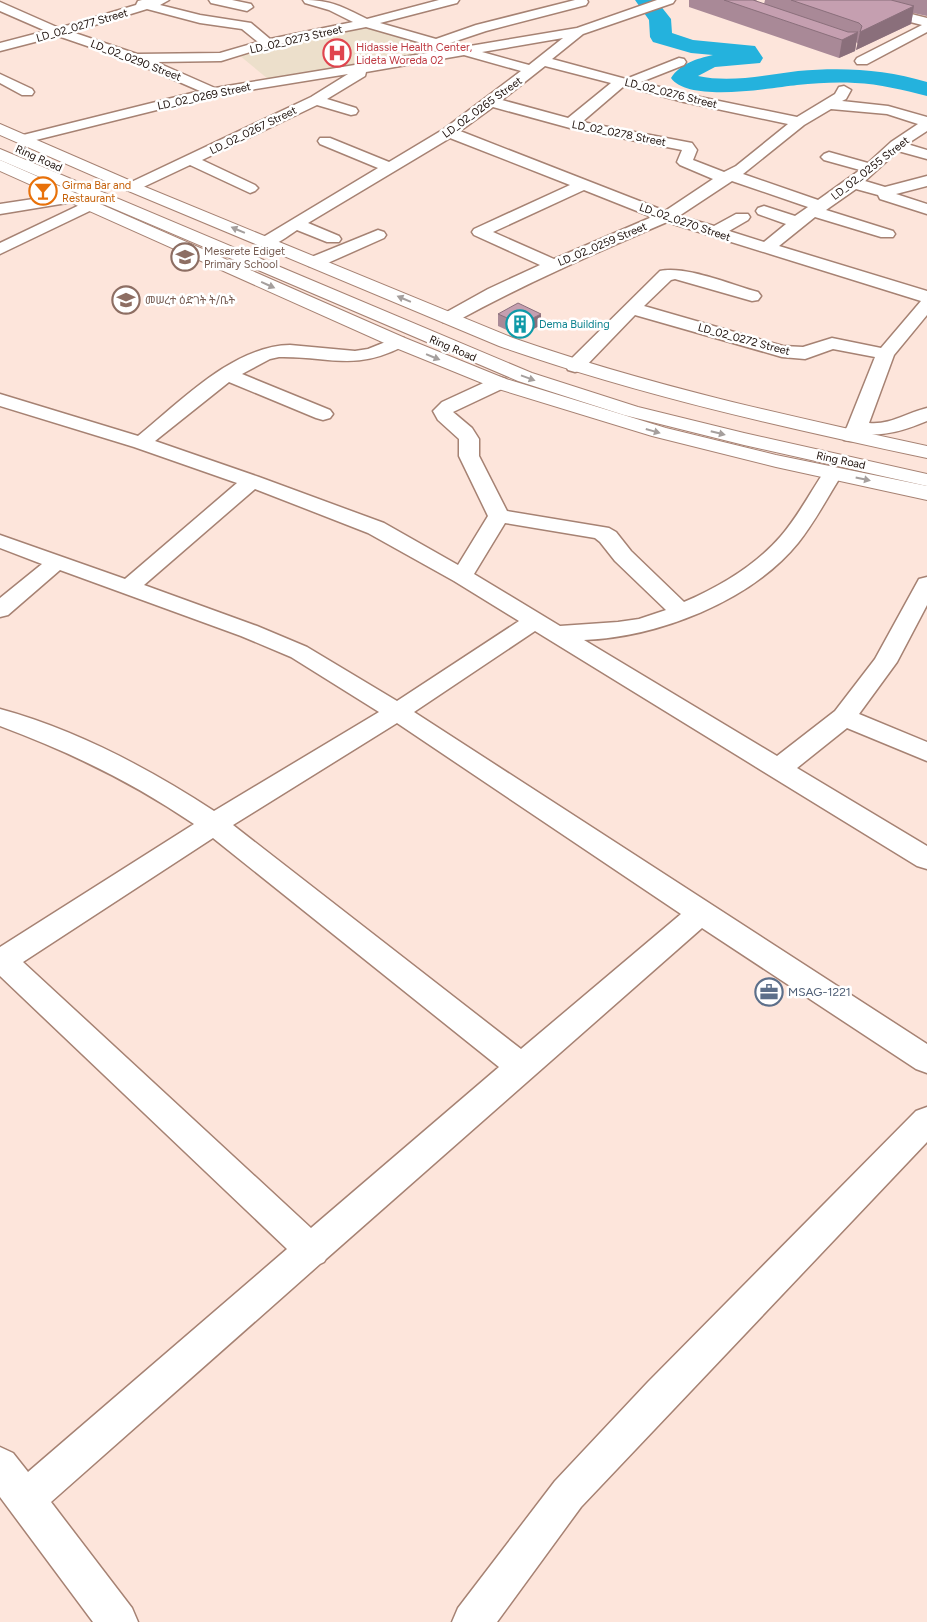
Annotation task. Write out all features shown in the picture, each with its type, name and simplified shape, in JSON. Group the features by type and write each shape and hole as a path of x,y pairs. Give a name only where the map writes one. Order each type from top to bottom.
{"main road":[{"path":"0,128 132,187 506,342 575,366 664,393 854,432 927,452"},
{"name":"Ring Road","path":"0,141 196,226 541,369 604,389 707,416 927,465"},
{"name":"Ring Road","path":"0,154 524,377 631,411 744,439 927,480"},
{"path":"0,165 398,342 499,383 658,432 832,473 927,493"}],"street":[{"path":"130,0 200,19 246,26 268,43"},
{"name":"LD_02_0277 Street","path":"0,47 58,32 162,0"},
{"path":"215,0 247,7"},
{"name":"LD_02_0276 Street","path":"309,0 333,7 366,23 435,44 538,66 580,50 624,82 684,98 799,122"},
{"path":"408,0 426,8"},
{"name":"LD_02_0273 Street","path":"136,58 210,58 246,51 268,43 366,23 454,0"},
{"path":"841,0 862,5 925,28"},
{"path":"435,44 482,28 578,1 602,8 631,12"},
{"name":"LD_02_0269 Street","path":"24,139 213,92 369,68 463,51 580,50 631,12 667,1"},
{"path":"846,13 862,5"},
{"name":"LD_02_0290 Street","path":"0,6 58,32 136,58 213,92"},
{"path":"862,60 925,28"},
{"name":"LD_02_0265 Street","path":"266,242 449,132 538,66 580,50"},
{"path":"364,53 410,75"},
{"path":"570,124 624,82 679,62"},
{"name":"LD_02_0267 Street","path":"132,187 316,100 369,68"},
{"path":"323,75 343,85"},
{"path":"0,78 6,87 27,92"},
{"name":"LD_02_0259 Street","path":"449,318 494,293 554,265 666,217 727,176 741,169 799,122 841,96 844,90"},
{"path":"316,100 351,111"},
{"name":"LD_02_0278 Street","path":"491,102 570,124 687,146 690,150 684,162 886,234"},
{"path":"827,104 888,110 925,119"},
{"name":"LD_02_0255 Street","path":"766,249 797,222 854,183 925,119"},
{"name":"LD_02_0270 Street","path":"449,132 666,217 927,297"},
{"path":"325,141 389,167"},
{"path":"896,145 927,155"},
{"path":"829,157 870,168"},
{"name":"LD_02_0267 Street","path":"191,160 250,188"},
{"path":"854,183 884,192 914,186 927,181"},
{"path":"554,265 480,232 582,185"},
{"path":"884,192 886,196 927,209"},
{"path":"525,196 541,204"},
{"path":"0,209 81,202"},
{"path":"2,247 81,202"},
{"path":"764,210 797,222"},
{"path":"714,233 742,217"},
{"path":"295,224 333,239"},
{"path":"316,262 378,235"},
{"path":"575,366 661,279 670,274 752,296"},
{"path":"927,304 885,354 854,432 896,427 927,414"},
{"name":"LD_02_0272 Street","path":"632,309 782,351 805,353 832,343 885,354"},
{"path":"141,443 251,359 278,351 352,356 376,352 398,342"},
{"path":"228,375 323,414"},
{"path":"499,383 449,406 443,412 445,416 465,432 469,439 469,456 500,516"},
{"path":"6,408 141,443 252,481 376,528 462,576 927,860"},
{"path":"312,1251 1,960 214,824 397,712 545,627 622,630 641,626 681,612 731,587 770,560 789,540 832,473"},
{"path":"129,588 252,481"},
{"path":"462,576 500,516"},
{"path":"500,516 601,533 608,537 623,556 681,612"},
{"path":"0,541 249,631 299,652 397,712 927,1060"},
{"path":"0,610 58,561"},
{"path":"778,768 844,718 885,662 927,584"},
{"path":"0,718 42,733 104,760 162,790 214,824 521,1067"},
{"path":"844,718 927,752"},
{"path":"25,1499 521,1067 701,913"},
{"path":"472,1622 568,1494 661,1395 927,1121"},
{"path":"0,1466 118,1622"}],"shaded area":[{"name":"Hidassie Health Center, Lideta Woreda 02","path":"362,27 373,28 441,51 268,79 239,55 246,51"}],"building":[{"path":"724,0 753,0 848,32 858,32 842,40"},
{"path":"791,0 891,0 914,6 860,32 862,26 859,23"},
{"path":"518,303 541,314 521,324 498,314"}],"waterway":[{"path":"645,0 660,19 661,37 691,46 747,51 752,58 723,59 705,63 689,71 682,78 709,85 733,86 811,77 855,76 898,81 927,89"}],"place":[{"name":"Hidassie Health Center, Lideta Woreda 02","path":"337,53"},
{"name":"Girma Bar and Restaurant","path":"43,191"},
{"name":"Meserete Ediget Primary School","path":"185,257"},
{"name":"መሠረተ ዕድገት ት/ቤት","path":"126,300"},
{"name":"Dema Building","path":"520,324"},
{"name":"MSAG-1221","path":"769,992"}]}
